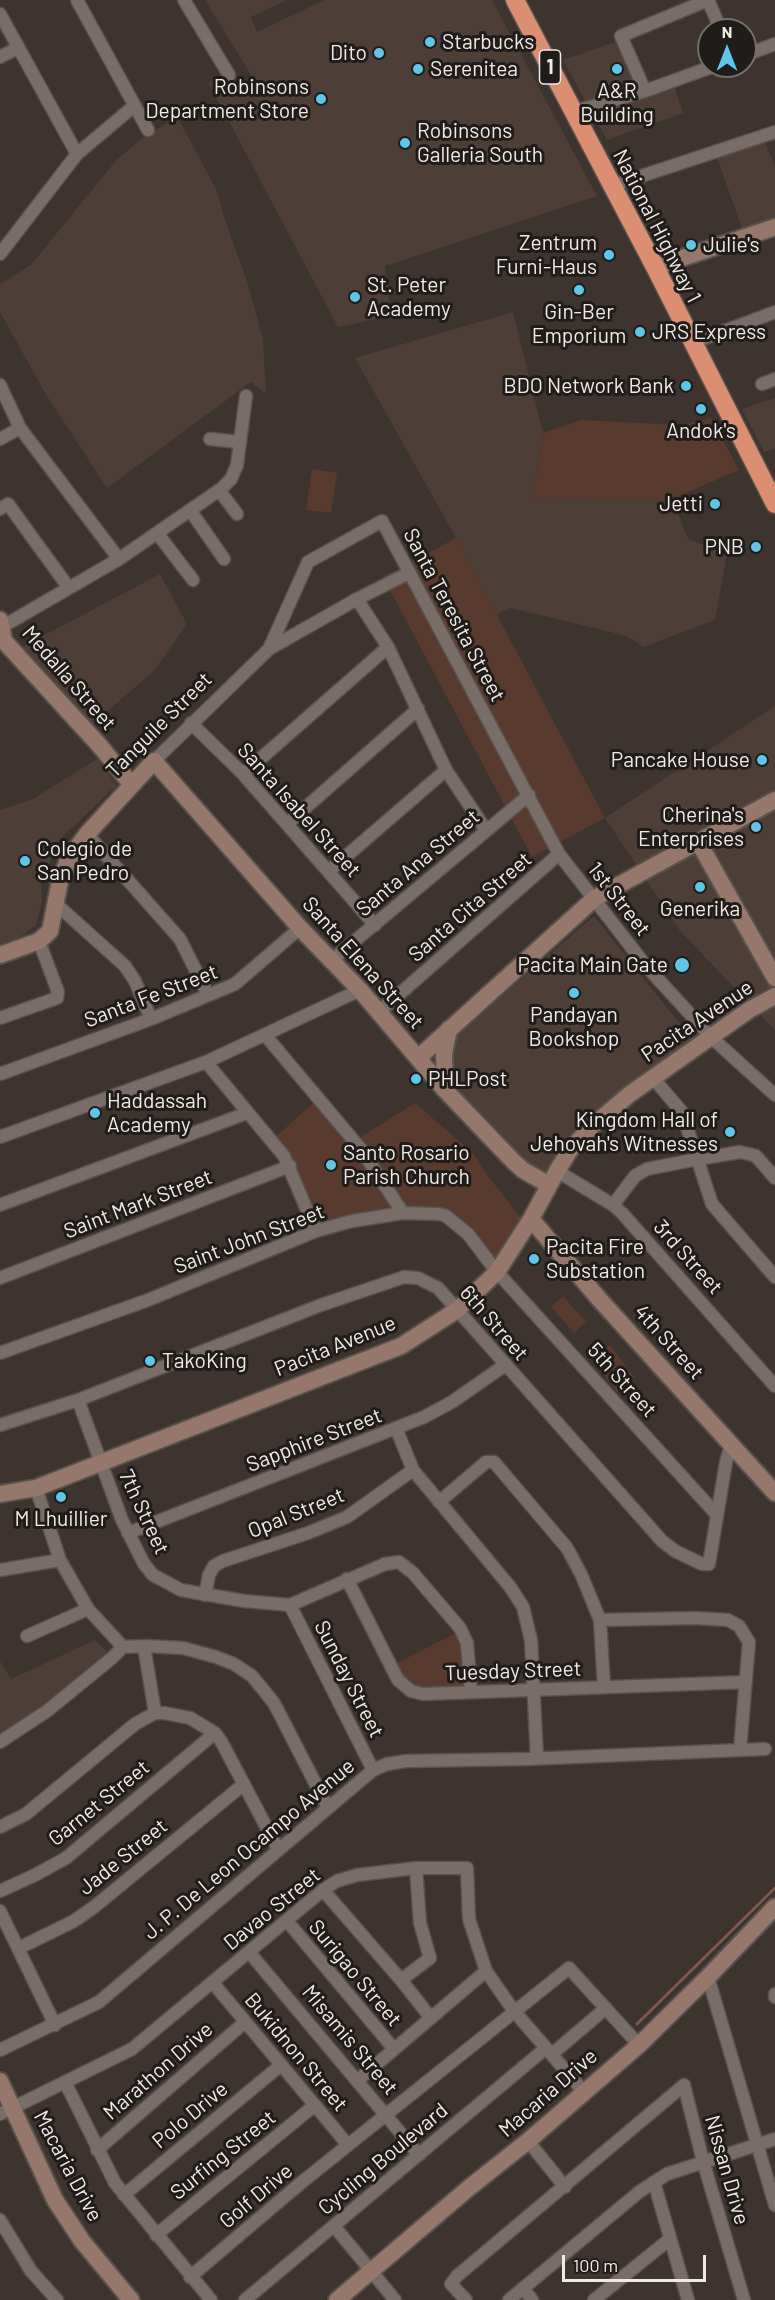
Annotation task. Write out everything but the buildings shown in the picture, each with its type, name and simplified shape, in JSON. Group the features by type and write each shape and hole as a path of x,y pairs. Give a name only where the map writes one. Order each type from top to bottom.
{"highway":[{"name":"National Highway 1","path":"515,0 655,267 775,504"}],"street":[{"path":"77,0 148,130"},
{"path":"184,0 229,75"},
{"path":"645,91 621,36 708,0 716,18"},
{"path":"0,14 77,154"},
{"path":"757,51 775,44"},
{"path":"0,57 18,48"},
{"path":"573,112 645,91 697,72"},
{"path":"0,254 77,154 135,106"},
{"path":"611,186 775,132"},
{"path":"655,267 775,227"},
{"path":"692,343 775,312"},
{"path":"762,384 775,379"},
{"path":"0,385 20,428 119,559"},
{"path":"1,625 119,559 219,490 231,479 240,442 246,396"},
{"path":"0,439 20,428"},
{"path":"210,439 240,442"},
{"path":"219,490 237,514"},
{"path":"0,509 8,504 69,588"},
{"path":"190,510 224,559"},
{"name":"Santa Teresita Street","path":"268,649 308,562 381,521 559,854"},
{"path":"157,533 193,580"},
{"name":"Tanguile Street","path":"39,941 50,932 60,880 68,860 87,834 131,784 191,723 268,649 409,573"},
{"path":"357,599 388,647 446,770 486,830"},
{"name":"Medalla Street","path":"1,625 4,641 100,746 131,784"},
{"path":"243,774 388,647"},
{"path":"288,823 418,710"},
{"name":"Santa Isabel Street","path":"191,723 243,774 288,823 375,925"},
{"name":"Santa Elena Street","path":"154,760 300,928 360,990 445,1090 523,1170 553,1178"},
{"path":"329,871 446,770"},
{"name":"Santa Ana Street","path":"332,960 529,795"},
{"path":"418,1058 595,898 775,800"},
{"path":"87,834 180,939 208,995"},
{"path":"699,843 775,978"},
{"name":"1st Street","path":"559,854 646,966 712,1038 775,1095"},
{"name":"Santa Cita Street","path":"379,1012 559,854"},
{"path":"55,903 124,966 135,981 151,1019"},
{"name":"Santa Fe Street","path":"0,1074 151,1019 235,984 300,928"},
{"path":"0,955 39,941 58,992 57,998 0,1018"},
{"path":"0,1137 206,1062 360,990"},
{"name":"Pacita Avenue","path":"0,1494 36,1488 401,1346 458,1310 497,1272 531,1219 570,1150 591,1126 653,1078 749,1010 775,996"},
{"path":"445,1090 444,1054 449,1029"},
{"path":"266,1035 360,1148 404,1213"},
{"path":"206,1062 284,1156 316,1231"},
{"path":"653,1078 682,1112 712,1204 775,1277"},
{"path":"0,1205 248,1113"},
{"path":"613,1205 635,1176 647,1169 740,1152 756,1156 775,1178"},
{"name":"Saint Mark Street","path":"0,1278 290,1166"},
{"name":"3rd Street","path":"553,1178 613,1205 775,1386"},
{"name":"Saint John Street","path":"0,1353 148,1300 316,1231 352,1221 404,1213 446,1216 468,1234 497,1272"},
{"name":"4th Street","path":"531,1219 775,1493"},
{"name":"5th Street","path":"497,1272 717,1515"},
{"name":"6th Street","path":"0,1425 78,1400 404,1277 418,1278 438,1288 662,1541 675,1551 702,1564 710,1564 726,1462 731,1445"},
{"name":"Sapphire Street","path":"128,1533 396,1428 452,1402 505,1365"},
{"name":"7th Street","path":"78,1400 128,1533 144,1564 153,1575 181,1590 270,1605 290,1605"},
{"path":"396,1428 413,1470 511,1588 523,1607 531,1640 537,1758"},
{"path":"439,1502 486,1462 494,1462 567,1548 581,1574 600,1620 604,1687"},
{"name":"Opal Street","path":"205,1595 208,1575 214,1566 347,1517 413,1470"},
{"path":"36,1488 60,1560 88,1610 123,1647"},
{"path":"0,1570 60,1560"},
{"path":"290,1605 385,1564 399,1562 406,1566 460,1628 467,1643 471,1692"},
{"name":"Tuesday Street","path":"347,1579 369,1618 398,1680 411,1691 423,1694 746,1682"},
{"name":"Sunday Street","path":"290,1605 373,1770"},
{"path":"27,1636 88,1610"},
{"path":"600,1620 695,1618 728,1620 739,1626 748,1642 740,1750"},
{"path":"144,1646 154,1713"},
{"path":"0,1742 47,1710 123,1647 183,1648 234,1664 252,1676 274,1703 328,1808"},
{"path":"0,1827 26,1814 135,1724 154,1713 190,1718 214,1733 221,1741 278,1849"},
{"name":"Garnet Street","path":"0,1891 66,1858 214,1733"},
{"name":"J. P. De Leon Ocampo Avenue","path":"0,2050 99,2002 373,1770 387,1764 406,1761 765,1749"},
{"name":"Jade Street","path":"19,1948 74,1921 94,1907 244,1784"},
{"path":"401,1980 429,1958 420,1923 416,1868"},
{"name":"Davao Street","path":"6,2111 132,2049 323,1890 337,1881 357,1875 416,1868 467,1868 469,1919 486,1971"},
{"path":"323,1890 431,2018"},
{"name":"Macaria Drive","path":"337,2300 639,2045 774,1909"},
{"path":"0,1911 55,2025"},
{"name":"Surigao Street","path":"287,1921 394,2049"},
{"name":"Misamis Street","path":"249,1952 419,2155"},
{"name":"Golf Drive","path":"190,2277 348,2145 569,1968 606,2008"},
{"path":"358,2080 486,1971 514,2011 584,2092"},
{"path":"708,1977 775,2205"},
{"name":"Bukidnon Street","path":"213,1983 348,2145"},
{"path":"606,2008 639,2045"},
{"name":"Cycling Boulevard","path":"245,2300 419,2155 606,2008"},
{"name":"Marathon Drive","path":"97,2150 245,2022"},
{"name":"Polo Drive","path":"124,2195 281,2064"},
{"name":"Macaria Drive","path":"0,2081 6,2111 59,2206 82,2241 131,2300"},
{"path":"65,2082 97,2150 124,2195 210,2300"},
{"name":"Nissan Drive","path":"565,2187 684,2085 703,2161 744,2300"},
{"name":"Surfing Street","path":"156,2235 315,2105"},
{"path":"509,2300 639,2192 667,2174 775,2139"},
{"path":"466,2300 451,2284 456,2276 565,2187 528,2141"},
{"path":"654,2182 688,2300"},
{"path":"0,2220 31,2271 57,2300"},
{"path":"334,2226 396,2300"},
{"path":"594,2300 670,2239"},
{"path":"523,2288 532,2300"}],"shaded area":[{"name":"Robinsons Galleria South","path":"205,0 287,0 251,17 257,32 324,0 492,0 597,196 385,266 391,316 338,327 208,82 216,78 220,82 226,79 228,83 236,80 244,91 256,83"},
{"path":"615,42 636,81 633,90 586,102 563,60"},
{"path":"674,85 683,113 607,140 592,113"},
{"path":"177,116 217,191 248,284 263,339 266,394 251,382 107,488 45,393 0,312 0,284 31,265 117,159 143,138"},
{"path":"764,140 775,166 775,217 742,229 717,157"},
{"path":"513,312 543,433 532,498 672,499 688,539 727,554 715,620 643,647 627,636 511,608 495,615 456,538 355,358"},
{"path":"775,398 775,449 764,452 742,409"},
{"path":"711,418 739,470 672,499 532,498 543,433 581,420 680,425"},
{"path":"312,469 337,473 331,513 306,510"},
{"path":"456,538 605,818 532,857 383,577"},
{"path":"160,574 187,624 154,671 91,725 22,647"},
{"path":"775,706 775,1030 680,931 605,818"},
{"name":"Colegio de San Pedro","path":"97,759 117,785 60,839 41,883 42,903 36,925 19,938 0,944 0,810 33,799"},
{"path":"594,916 692,1039 578,1129 542,1176 451,1083 453,1038"},
{"path":"318,1099 401,1212 318,1225 272,1140"},
{"path":"415,1103 474,1154 487,1175 522,1219 496,1270 446,1215 403,1213 356,1140"},
{"path":"563,1296 586,1322 574,1333 551,1307"},
{"path":"610,1345 635,1378 617,1392 592,1359"},
{"path":"460,1631 471,1692 411,1691 393,1665"},
{"path":"95,1640 110,1654 0,1739 0,1661 11,1679"}],"waterway":[{"path":"637,2024 775,1888"}],"place":[{"name":"Starbucks","path":"430,42"},
{"name":"Dito","path":"379,53"},
{"name":"Serenitea","path":"418,69"},
{"name":"A&R Building","path":"617,69"},
{"name":"Robinsons Department Store","path":"321,99"},
{"name":"Robinsons Galleria South","path":"405,143"},
{"name":"Julie's","path":"691,245"},
{"name":"Zentrum Furni-Haus","path":"609,255"},
{"name":"Gin-Ber Emporium","path":"579,290"},
{"name":"St. Peter Academy","path":"355,297"},
{"name":"JRS Express","path":"640,332"},
{"name":"BDO Network Bank","path":"686,386"},
{"name":"Andok's","path":"701,409"},
{"name":"Jetti","path":"715,504"},
{"name":"PNB","path":"756,547"},
{"name":"Pancake House","path":"762,760"},
{"name":"Cherina's Enterprises","path":"756,827"},
{"name":"Colegio de San Pedro","path":"25,861"},
{"name":"Generika","path":"700,887"},
{"name":"Pacita Main Gate","path":"682,965"},
{"name":"Pandayan Bookshop","path":"574,993"},
{"name":"PHLPost","path":"416,1079"},
{"name":"Haddassah Academy","path":"95,1113"},
{"name":"Kingdom Hall of Jehovah's Witnesses","path":"730,1132"},
{"name":"Santo Rosario Parish Church","path":"331,1165"},
{"name":"Pacita Fire Substation","path":"534,1259"},
{"name":"TakoKing","path":"150,1361"},
{"name":"M Lhuillier","path":"61,1497"}]}
